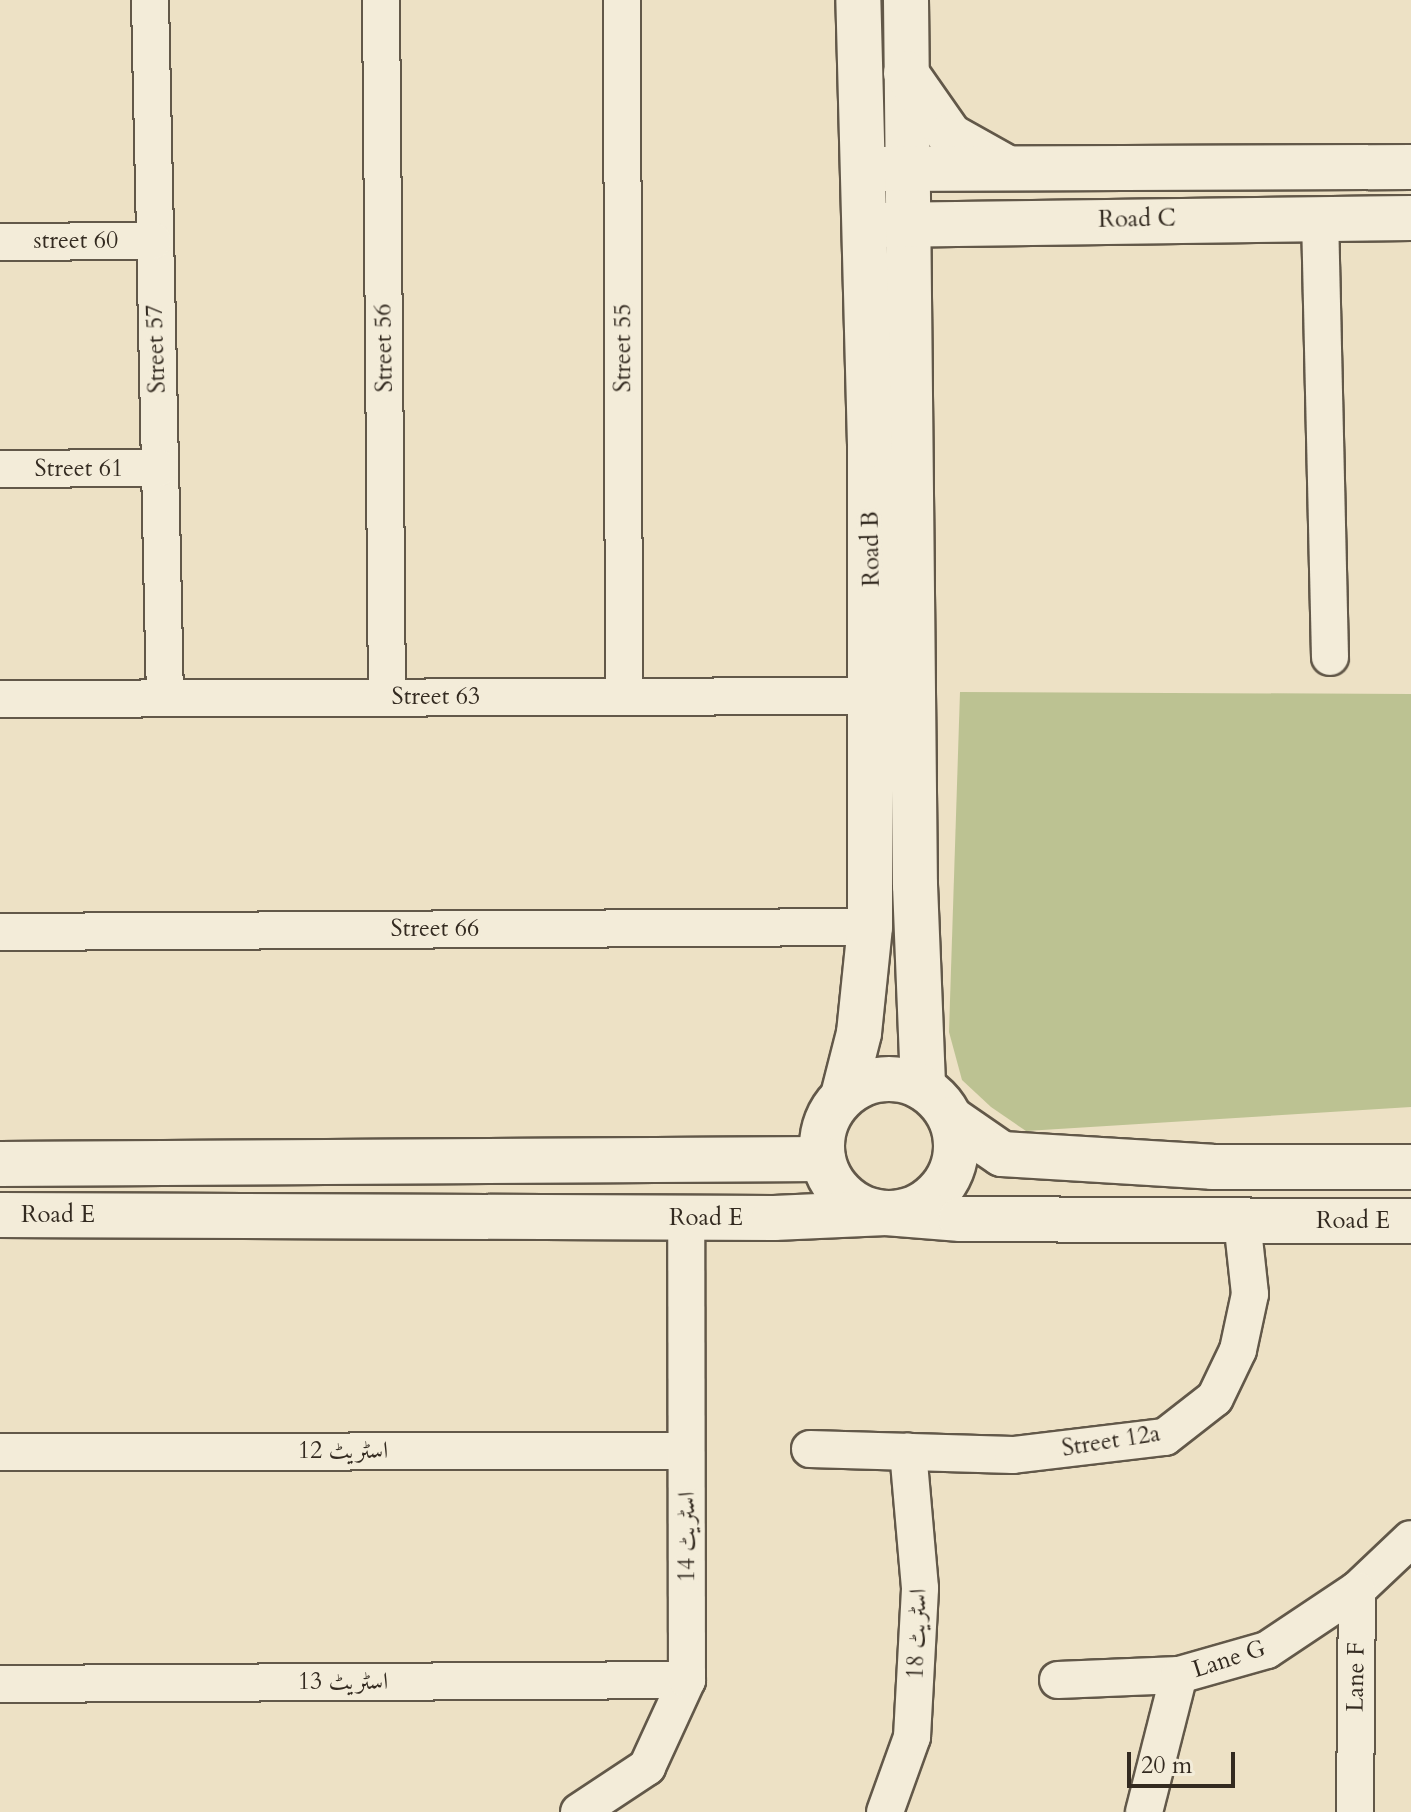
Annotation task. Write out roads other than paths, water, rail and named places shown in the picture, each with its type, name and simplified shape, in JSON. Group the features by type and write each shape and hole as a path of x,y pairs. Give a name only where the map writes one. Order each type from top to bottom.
{"street":[{"name":"Street 57","path":"150,0 165,698"},
{"name":"Street 56","path":"381,0 387,697"},
{"name":"Street 55","path":"622,0 624,696"},
{"name":"Road B","path":"843,1096 859,1033 870,927 872,696 858,0"},
{"name":"Road B","path":"906,0 915,885 937,1103"},
{"path":"906,73 950,136 1015,172"},
{"name":"Road C","path":"861,169 1015,172 1411,167"},
{"name":"Road C","path":"863,226 1320,216 1411,218"},
{"path":"1320,216 1330,657"},
{"name":"street 60","path":"0,242 153,241"},
{"name":"Street 61","path":"0,469 159,468"},
{"name":"Street 63","path":"0,699 872,696"},
{"name":"Street 66","path":"0,932 870,927"},
{"path":"937,1103 954,1163 945,1184 909,1210 886,1213 845,1197 823,1159 822,1136 843,1096 881,1079 937,1103 1002,1154 1212,1167 1411,1167"},
{"path":"0,1164 823,1159"},
{"name":"Road E","path":"0,1215 686,1218 886,1213 961,1219 1411,1221"},
{"name":"اسٹریٹ 14","path":"579,1812 647,1767 687,1680 686,1218"},
{"name":"Street 12a","path":"810,1449 1013,1455 1165,1437 1215,1398 1238,1350 1250,1294 1242,1220"},
{"name":"اسٹریٹ 12","path":"0,1452 686,1451"},
{"name":"اسٹریٹ 18","path":"885,1812 912,1737 920,1588 908,1452"},
{"name":"Lane G","path":"1058,1680 1179,1675 1267,1650 1357,1590 1411,1539"},
{"name":"Lane F","path":"1355,1812 1357,1590"},
{"path":"1144,1812 1179,1675"},
{"name":"اسٹریٹ 13","path":"0,1684 687,1680"}]}
